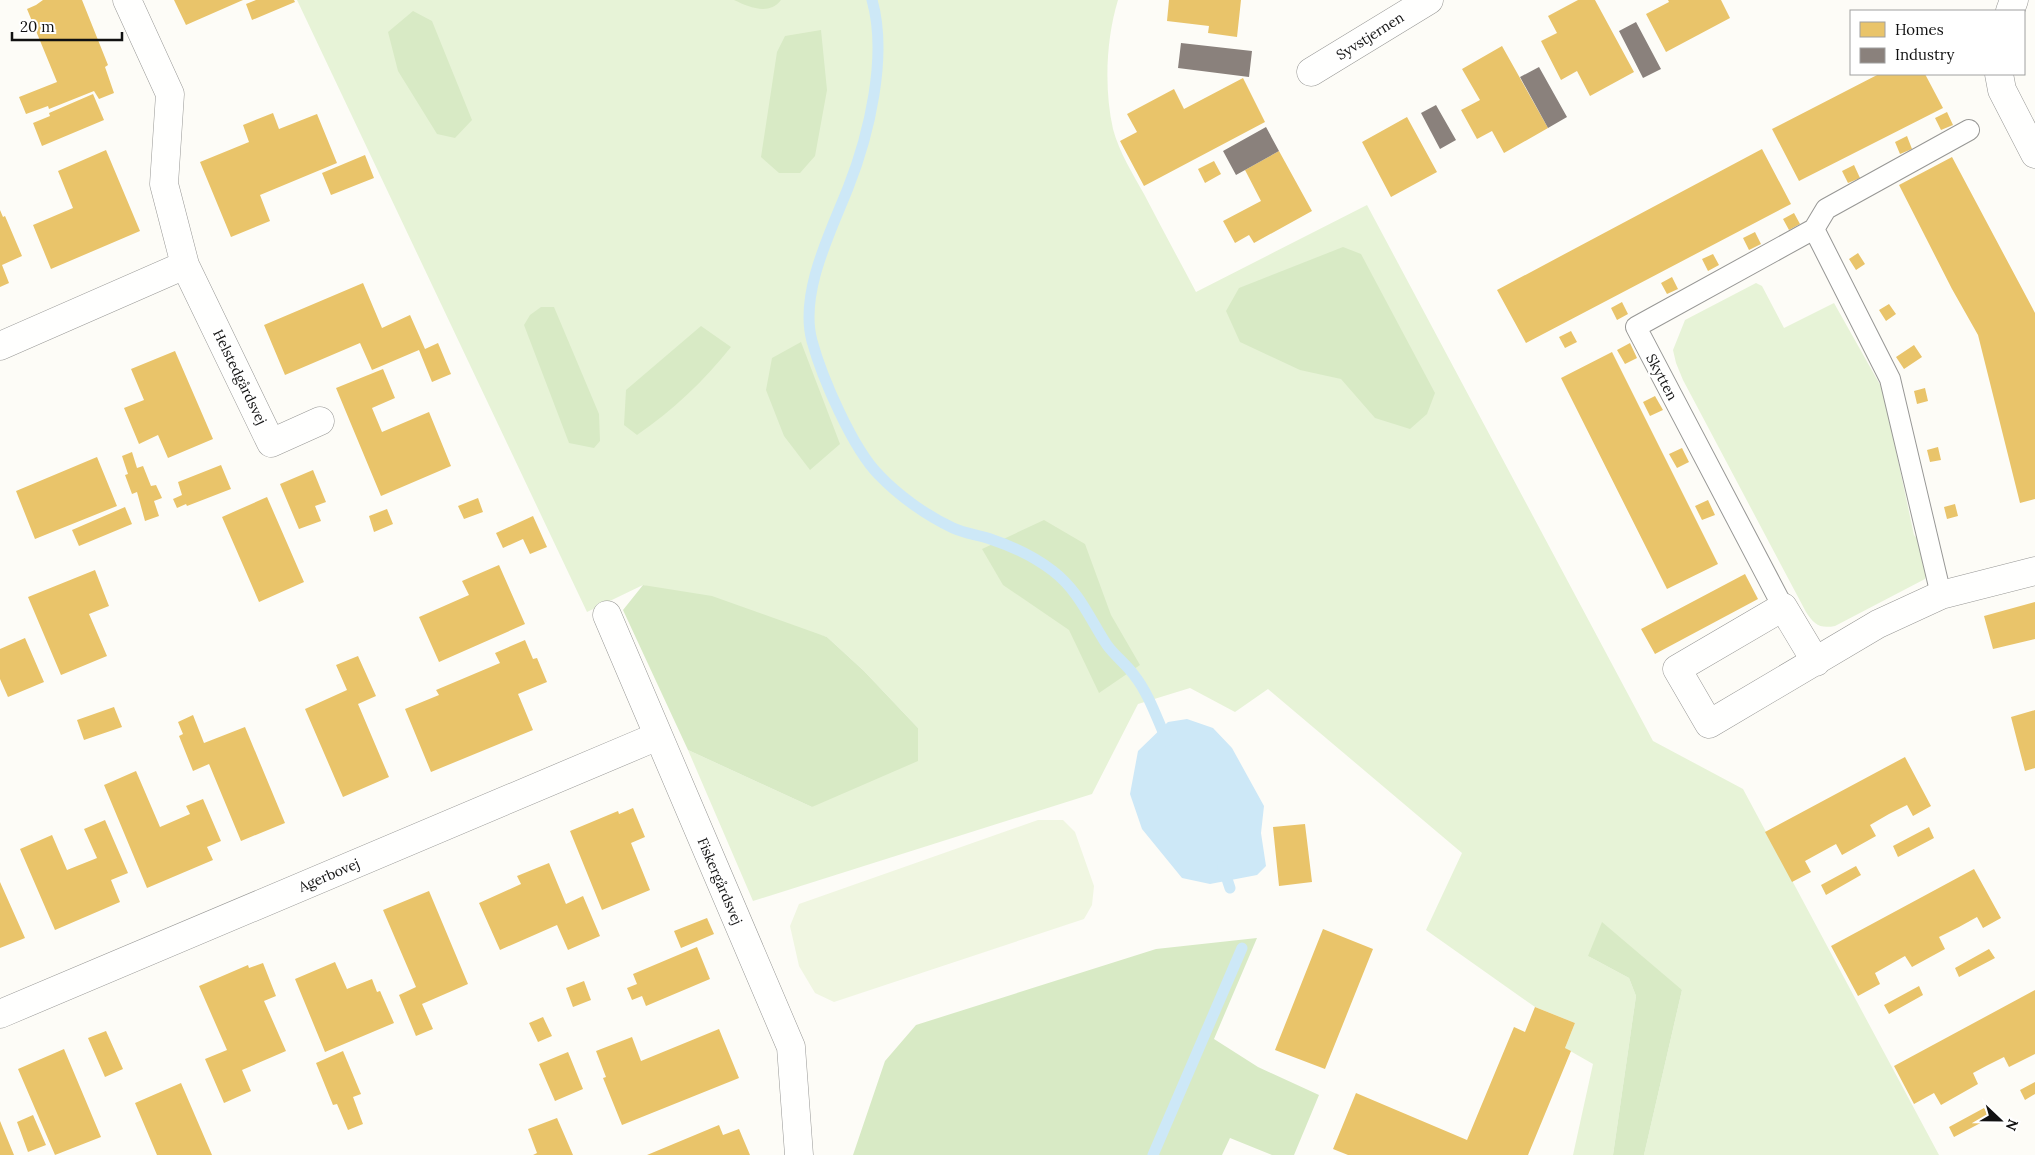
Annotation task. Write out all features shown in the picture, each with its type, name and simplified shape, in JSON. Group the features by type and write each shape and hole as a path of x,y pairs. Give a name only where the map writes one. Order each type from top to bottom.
{"street":[{"name":"Helstedgårdsvej","path":"128,0 170,94 164,184 185,265 271,443 320,421"},
{"name":"Syvstjernen","path":"1312,72 1429,0"},
{"path":"1999,75 2002,90 2035,154"},
{"path":"0,346 185,265"},
{"path":"1783,607 1677,669 1709,724 1878,624 1941,595 2035,571"},
{"name":"Skytten","path":"1783,607 1816,662"},
{"name":"Fiskergårdsvej","path":"607,614 791,1047 799,1155"},
{"name":"Agerbovej","path":"0,1014 658,736"}],"lane":[{"name":"Skytten","path":"1783,607 1636,327 1814,229 1826,209 1969,130"},
{"path":"1814,229 1890,379 1941,595"}],"green space":[{"path":"297,0 1118,0 1111,31 1107,81 1113,129 1127,163 1196,292 1367,205 1653,741 1743,789 1939,1155 1644,1155 1682,990 1588,956 1629,978 1636,996 1613,1155 1573,1155 1593,1064 1565,1048 1575,1023 1535,1007 1426,930 1462,853 1268,689 1235,712 1190,688 1138,704 1092,794 753,901 688,750 812,807 918,728 864,671 827,637 643,585 587,612"},
{"path":"734,0 781,0 771,8 759,9"},
{"path":"413,11 432,21 472,120 455,138 437,134 398,71 388,32"},
{"path":"821,30 827,90 815,156 800,173 779,173 761,157 777,52 785,36"},
{"path":"1343,247 1361,254 1435,393 1427,414 1410,429 1375,418 1341,379 1300,370 1240,342 1226,311 1239,288"},
{"path":"1756,283 1762,286 1784,328 1834,303 1883,390 1914,535 1923,545 1927,574 1925,579 1835,626 1825,627 1818,625 1806,612 1683,380 1673,350 1685,320"},
{"path":"541,307 554,307 599,414 600,441 594,448 569,443 524,325 530,315"},
{"path":"701,326 731,347 687,395 637,435 624,425 626,390"},
{"path":"801,342 840,444 810,470 784,436 766,390 772,358"},
{"path":"1044,520 1085,544 1111,615 1140,665 1099,693 1069,630 1003,585 982,549"},
{"path":"643,585 712,596 827,637 864,671 918,728 918,761 812,807 688,750 623,610"},
{"path":"1038,820 1063,820 1075,832 1094,886 1092,905 1084,919 834,1002 815,993 799,966 790,926 799,904"},
{"path":"1602,922 1682,990 1644,1155 1613,1155 1636,996 1629,978 1588,956"},
{"path":"1257,938 1214,1039 1258,1067 1319,1095 1294,1155 1272,1155 1230,1138 1222,1155 853,1155 885,1061 916,1025 1156,949"}],"water":[{"path":"1187,719 1213,728 1232,748 1264,806 1261,833 1266,866 1257,875 1210,884 1182,878 1142,829 1130,794 1138,751 1168,722"}],"building: Homes":[{"path":"43,0 82,0 108,65 105,67 114,93 99,99 94,91 49,109 48,106 26,114 19,97 57,82 27,9"},
{"path":"174,0 243,0 186,25"},
{"path":"256,0 294,0 295,2 252,20 246,4"},
{"path":"1169,0 1241,0 1237,37 1208,33 1209,26 1167,21"},
{"path":"1578,0 1595,0 1634,72 1590,96 1577,71 1561,80 1541,41 1557,33 1548,16"},
{"path":"1668,0 1721,0 1730,18 1666,52 1646,14 1669,2"},
{"path":"1502,46 1548,128 1504,153 1492,131 1477,139 1461,110 1480,100 1462,69"},
{"path":"1877,75 1926,75 1943,108 1799,181 1772,129"},
{"path":"1243,78 1265,122 1144,186 1120,141 1137,132 1127,114 1174,89 1184,109"},
{"path":"93,94 104,120 42,146 33,123 50,116 49,113"},
{"path":"1947,112 1953,125 1941,130 1935,118"},
{"path":"273,113 279,129 317,114 337,163 260,195 270,221 231,237 200,162 249,142 243,125"},
{"path":"1407,117 1437,172 1391,197 1362,142"},
{"path":"1907,136 1912,149 1900,154 1895,142"},
{"path":"1762,149 1791,204 1526,343 1497,290"},
{"path":"106,150 140,231 51,269 33,225 73,208 58,171"},
{"path":"1279,151 1312,211 1254,243 1249,235 1235,243 1223,221 1261,201 1245,170"},
{"path":"365,155 374,178 331,195 322,173"},
{"path":"1952,157 2035,313 2035,499 2020,503 1978,335 1952,289 1899,185"},
{"path":"1214,161 1221,174 1205,183 1198,169"},
{"path":"1854,165 1860,178 1848,183 1842,171"},
{"path":"0,210 3,217 5,216 22,256 2,265 9,283 0,287"},
{"path":"1794,213 1800,224 1789,230 1783,219"},
{"path":"1755,232 1761,244 1749,250 1743,238"},
{"path":"1858,253 1865,264 1856,270 1849,259"},
{"path":"1713,254 1719,265 1708,271 1702,259"},
{"path":"1672,277 1678,289 1667,294 1661,283"},
{"path":"363,283 382,328 410,315 425,349 438,343 451,374 432,382 419,350 372,370 360,343 285,375 264,325"},
{"path":"1622,302 1628,314 1617,320 1611,308"},
{"path":"1889,304 1896,314 1886,321 1879,310"},
{"path":"1571,331 1577,342 1565,348 1559,337"},
{"path":"1630,343 1637,358 1625,364 1617,350"},
{"path":"1914,345 1922,357 1904,369 1896,357"},
{"path":"175,351 213,439 168,458 158,435 139,444 124,408 144,400 131,369"},
{"path":"1612,352 1718,564 1667,589 1561,378"},
{"path":"383,369 395,398 372,408 382,432 429,412 451,466 381,496 336,388"},
{"path":"1925,388 1928,401 1917,404 1914,391"},
{"path":"1655,396 1663,410 1650,416 1643,402"},
{"path":"1938,447 1941,460 1930,462 1927,450"},
{"path":"1682,448 1689,462 1677,468 1669,454"},
{"path":"132,452 137,468 143,466 151,486 156,485 162,498 154,501 159,516 145,521 137,492 132,494 125,475 128,474 122,456"},
{"path":"97,457 117,506 35,539 16,491"},
{"path":"221,465 231,489 177,508 173,499 182,495 178,482"},
{"path":"313,470 326,502 315,506 321,521 299,529 280,484"},
{"path":"267,497 304,582 259,602 222,517"},
{"path":"478,498 483,512 464,519 458,506"},
{"path":"1708,500 1715,515 1702,520 1695,506"},
{"path":"1955,504 1958,516 1947,519 1944,507"},
{"path":"125,507 132,524 79,546 72,530"},
{"path":"387,509 393,524 374,532 369,516"},
{"path":"533,516 547,547 530,554 523,539 503,548 496,533"},
{"path":"499,565 525,624 439,662 419,617 469,595 462,581"},
{"path":"95,570 109,606 89,614 107,656 61,675 28,597"},
{"path":"1745,574 1758,599 1655,654 1641,629"},
{"path":"2035,602 2035,639 1993,649 1984,616"},
{"path":"25,638 44,682 8,697 0,679 0,649"},
{"path":"525,640 533,659 537,658 547,682 518,694 533,730 431,772 405,709 439,695 436,690 500,663 495,653"},
{"path":"358,656 376,696 358,704 389,777 343,797 305,709 347,690 336,665"},
{"path":"114,707 122,727 84,740 77,720"},
{"path":"2035,710 2035,768 2025,771 2011,717"},
{"path":"193,715 204,743 245,727 285,823 241,841 209,764 193,771 179,736 183,734 178,722"},
{"path":"1905,757 1931,806 1913,816 1907,805 1889,814 1870,825 1876,836 1842,855 1836,844 1805,861 1811,872 1792,882 1765,832"},
{"path":"136,771 160,827 190,814 186,806 203,799 221,841 207,847 213,860 147,888 104,785"},
{"path":"633,808 645,837 631,843 650,890 602,910 570,831 618,811 619,814"},
{"path":"105,820 128,873 111,880 120,902 55,930 20,849 52,835 67,870 97,858 84,829"},
{"path":"1305,824 1312,882 1279,886 1273,827"},
{"path":"1929,827 1934,838 1898,857 1893,846"},
{"path":"549,863 566,904 583,896 600,936 568,950 557,925 500,950 479,903 521,884 517,876"},
{"path":"1856,866 1861,875 1826,895 1821,885"},
{"path":"1974,869 2001,918 1983,928 1977,917 1939,937 1945,949 1912,967 1905,956 1875,973 1880,984 1858,996 1831,946"},
{"path":"0,882 25,938 0,948"},
{"path":"429,891 468,984 422,1004 433,1029 416,1036 399,995 416,987 383,910"},
{"path":"707,918 714,934 681,948 674,931"},
{"path":"1323,929 1373,949 1325,1069 1275,1050"},
{"path":"697,947 710,979 646,1006 642,996 632,1000 627,988 637,984 633,974"},
{"path":"1989,949 1995,958 1959,977 1955,968"},
{"path":"335,962 347,989 372,979 377,992 380,991 394,1023 325,1052 295,979"},
{"path":"263,963 276,996 264,1001 286,1051 242,1070 251,1091 224,1103 205,1059 227,1050 199,986 248,965 249,968"},
{"path":"584,981 591,1000 573,1007 566,988"},
{"path":"1919,986 1923,995 1889,1014 1884,1005"},
{"path":"2035,990 2035,1054 2009,1067 2004,1057 1973,1073 1978,1084 1941,1105 1934,1093 1914,1104 1894,1066"},
{"path":"1535,1007 1575,1023 1565,1048 1571,1051 1528,1155 1348,1155 1333,1149 1356,1093 1467,1140 1514,1027 1525,1032"},
{"path":"543,1017 552,1036 538,1042 529,1023"},
{"path":"719,1029 739,1078 622,1125 603,1078 606,1077 596,1051 632,1037 641,1061"},
{"path":"106,1031 123,1069 105,1077 88,1038"},
{"path":"64,1049 101,1137 55,1155 18,1069"},
{"path":"343,1051 361,1094 353,1097 363,1124 348,1130 337,1104 333,1105 316,1063"},
{"path":"568,1052 583,1089 555,1101 539,1064"},
{"path":"2035,1082 2035,1094 2025,1100 2020,1090"},
{"path":"181,1083 212,1155 157,1155 135,1103"},
{"path":"1984,1108 1990,1118 1954,1137 1949,1127"},
{"path":"33,1115 46,1145 28,1152 17,1122"},
{"path":"557,1118 573,1155 533,1155 537,1153 528,1129"},
{"path":"0,1121 14,1155 0,1155"},
{"path":"719,1125 723,1135 739,1129 750,1155 647,1155"}],"building: Industry":[{"path":"1636,22 1661,69 1643,78 1619,31"},
{"path":"1181,43 1252,51 1249,77 1178,68"},
{"path":"1539,67 1567,117 1548,128 1520,77"},
{"path":"1436,105 1456,140 1440,149 1421,113"},
{"path":"1266,127 1279,151 1236,175 1223,151"}],"waterway":[{"path":"872,0 878,46 874,95 869,120 856,167 819,263 810,303 809,322 812,341 823,374 849,431 859,448 879,475 904,498 943,523 958,530 988,538 1017,549 1053,571 1070,587 1107,645 1139,682 1167,741"},
{"path":"1223,867 1230,888"},
{"path":"1153,1155 1242,948"}]}
